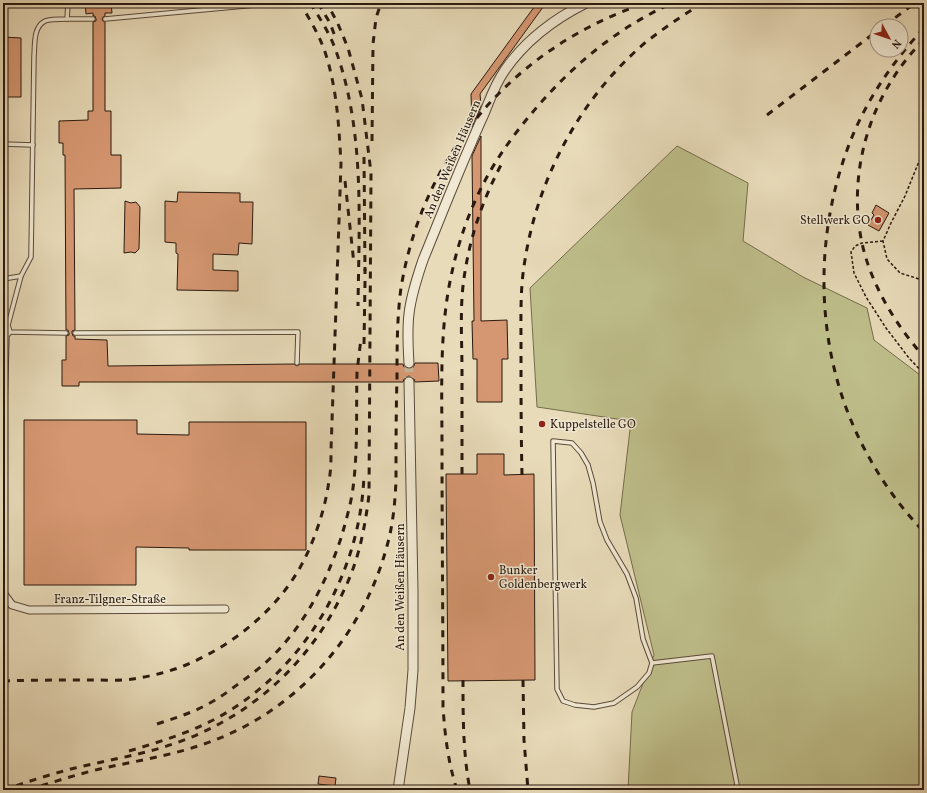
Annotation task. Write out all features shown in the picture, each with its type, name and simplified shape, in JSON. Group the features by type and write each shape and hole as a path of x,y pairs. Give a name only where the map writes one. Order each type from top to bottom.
{"street":[{"name":"An den Weißen Häusern","path":"409,364 409,316 417,277 464,159 498,81 509,65 535,36 560,18 586,3"},
{"name":"An den Weißen Häusern","path":"398,790 410,708 412,670 413,599 409,382"},
{"name":"Franz-Tilgner-Straße","path":"3,593 12,606 29,610 224,610"}],"lane":[{"path":"105,19 276,3"},
{"path":"67,19 68,4"},
{"path":"3,475 7,336 10,332 8,324 21,276 31,257 34,56 36,37 38,27 46,20 93,19"},
{"path":"3,144 33,145"},
{"path":"3,279 21,276"},
{"path":"10,332 66,333"},
{"path":"75,333 298,332 297,363"},
{"path":"553,441 572,443 581,452 588,465 600,522 607,540 627,574 636,598 643,639 652,663 649,673 638,687 614,703 594,707 575,705 563,701 557,689 553,441"},
{"path":"652,663 712,656 738,790"}],"path":[{"path":"924,149 905,196 883,241 887,259 900,273 924,281"},
{"path":"883,241 862,243 855,246 851,252 854,273 866,297 886,328 909,358 924,374"}],"green space":[{"path":"677,146 748,183 743,241 803,277 867,308 874,340 924,378 924,790 628,790 632,712 654,655 620,515 631,421 537,407 530,288"}],"building":[{"path":"85,3 111,3 112,13 105,13 105,16 102,19 105,22 105,111 111,111 111,155 121,155 121,188 74,189 75,330 72,331 72,333 73,336 75,336 75,339 107,340 108,366 294,364 297,366 300,364 403,364 404,367 409,369 413,368 415,363 438,363 439,381 415,382 414,379 409,376 404,379 403,382 79,382 79,386 62,386 62,360 66,360 66,336 69,335 69,333 68,330 66,330 65,155 63,155 63,143 59,143 59,121 88,120 88,111 93,111 93,22 96,21 96,19 95,16 93,16 93,13 86,14"},
{"path":"537,3 546,3 480,94 481,106 472,127 471,94"},
{"path":"3,37 21,38 21,97 3,97"},
{"path":"481,136 481,321 507,320 508,359 502,359 502,402 477,402 477,359 473,359 472,156"},
{"path":"178,192 240,193 240,202 253,202 252,244 239,243 238,255 213,254 213,270 238,271 238,291 177,290 178,254 176,253 176,243 165,242 165,201 177,202"},
{"path":"125,201 131,203 136,202 140,207 139,249 135,253 124,253"},
{"name":"Stellwerk GO","path":"876,205 889,213 879,231 868,225 874,215 872,213"},
{"path":"24,420 137,420 137,434 189,435 189,422 306,422 306,550 189,550 189,548 136,547 136,585 24,585"},
{"name":"Bunker Goldenbergwerk","path":"477,454 504,454 504,475 534,474 535,680 448,681 446,474 477,474"},
{"path":"319,776 336,778 335,786 318,784"}],"tunnel":[{"path":"409,363 409,382"}],"railway":[{"path":"3,681 128,680 160,674 186,665 223,646 256,621 285,591 310,547 323,509 331,469 341,164 337,109 330,68 321,41 300,3"},
{"path":"310,3 331,38 336,51 352,113 356,145 359,209 358,306"},
{"path":"318,3 330,23 336,39"},
{"path":"3,790 66,770 161,748 201,733 228,719 252,703 275,684 296,663 315,640 331,615 350,577 361,543 369,495 371,173 362,99 348,48 327,3"},
{"path":"372,141 373,44 376,18 381,3"},
{"path":"28,790 94,770 189,749 234,732 265,714 294,693 319,669 341,642 360,612 376,580 391,530 396,481 397,344 401,288 413,238 430,192 454,149 483,111 517,76 556,47 599,22 646,3"},
{"path":"457,790 447,749 443,707 442,359 448,294 460,240 478,194 494,165 507,145 537,107 567,75 599,48 634,23 672,3"},
{"path":"522,475 521,312 523,270 531,229 540,199 566,140 583,113 602,88 623,64 646,42 703,3"},
{"path":"895,18 915,3"},
{"path":"924,28 894,63 869,102 855,130 840,170 830,211 825,254 824,296 828,339 837,380 851,421 882,479 924,532"},
{"path":"767,115 869,37"},
{"path":"924,39 895,74 873,118 861,158 857,201 862,243 866,259 878,289 894,318 924,357"},
{"path":"364,157 365,271"},
{"path":"462,474 461,318 465,270 476,224 487,194 501,165"},
{"path":"345,181 354,264"},
{"path":"364,344 365,266"},
{"path":"157,724 190,713 212,702 257,670 292,634 318,594 337,550 350,506 355,474 357,373 361,337"},
{"path":"129,751 185,733 217,718 248,698 277,674 301,646 322,615 339,582 352,547 360,511 364,474"},
{"path":"463,680 463,722 470,790"},
{"path":"523,680 524,740 528,790"}],"place":[{"name":"Stellwerk GO","path":"878,220"},
{"name":"Kuppelstelle GO","path":"542,424"},
{"name":"Bunker Goldenbergwerk","path":"491,577"}]}
